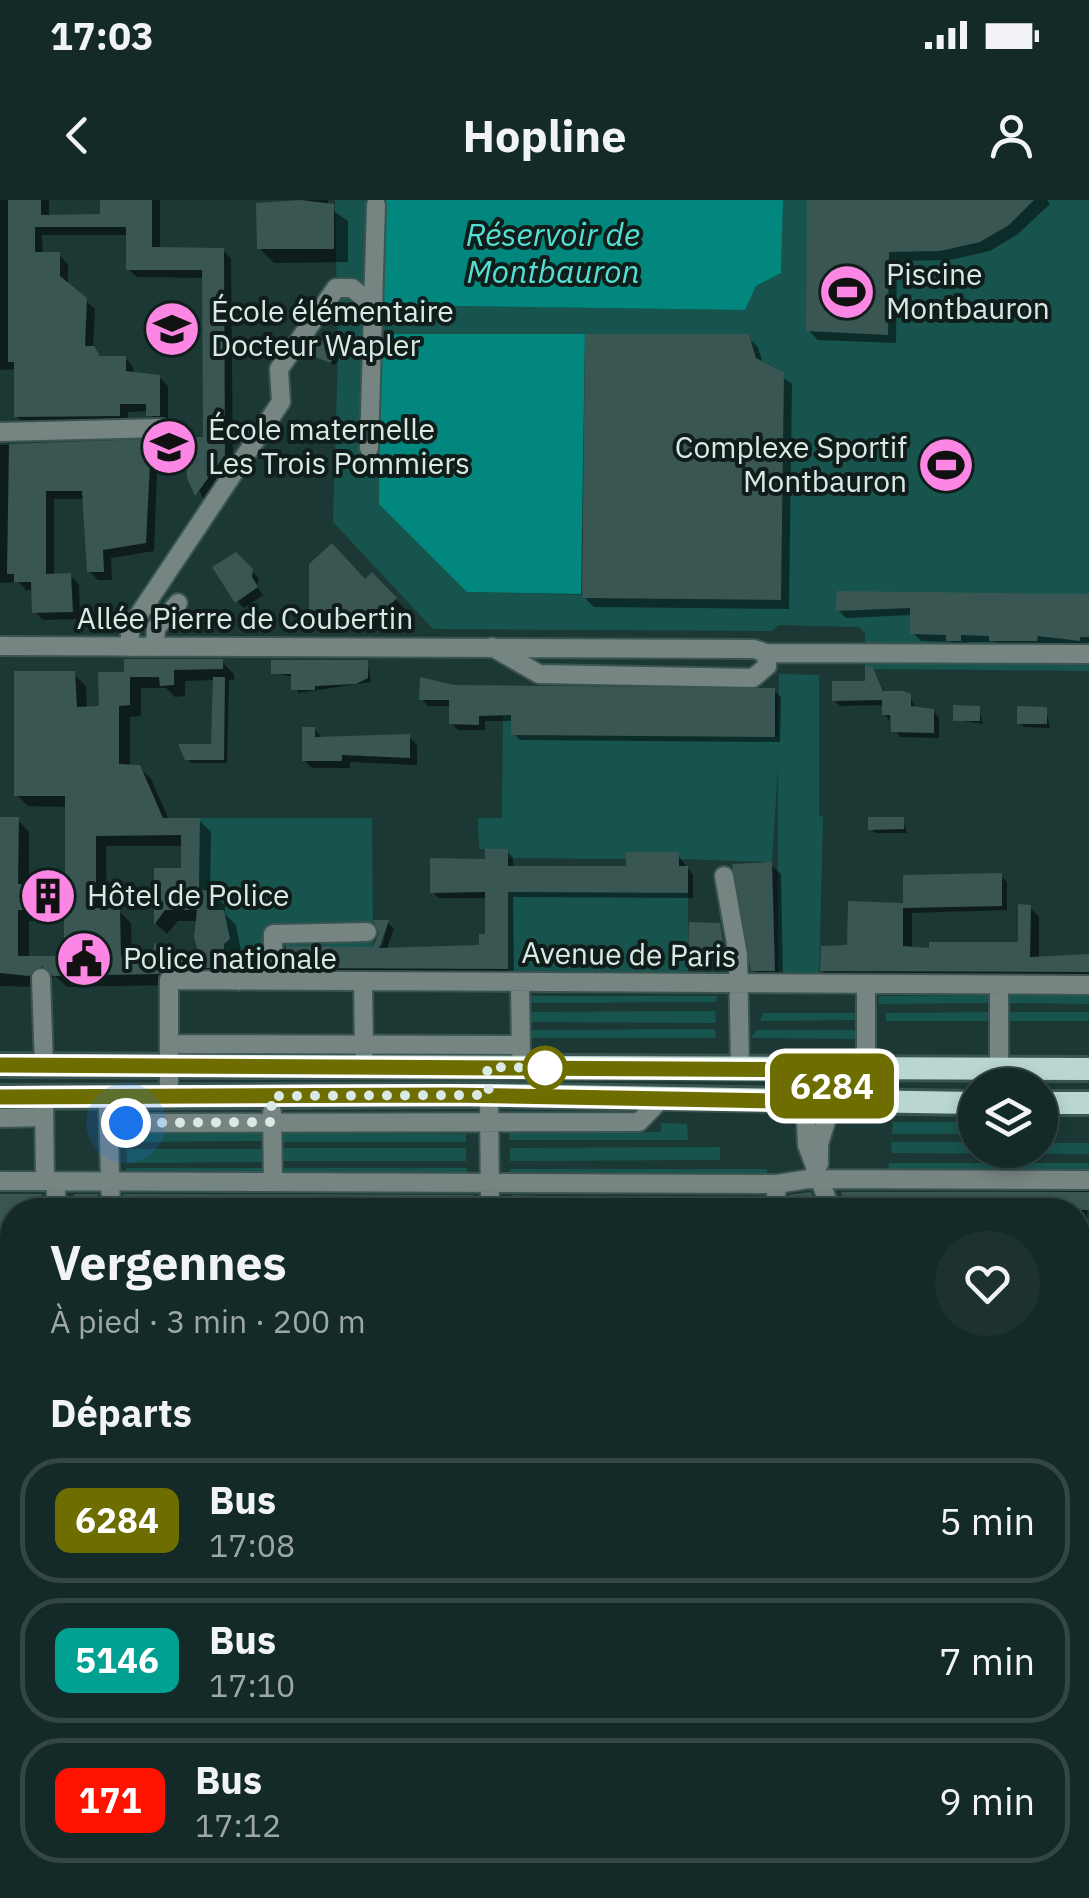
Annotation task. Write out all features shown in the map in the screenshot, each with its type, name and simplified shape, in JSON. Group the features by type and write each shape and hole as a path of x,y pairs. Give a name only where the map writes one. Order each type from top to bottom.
{"main road":[{"path":"0,1065 108,1066 170,1056 364,1055 487,1067 521,1056 740,1068 958,1069"},
{"path":"108,1066 108,1103"},
{"path":"487,1067 489,1095"},
{"path":"1058,1069 1089,1069"},
{"path":"805,1102 806,1070"},
{"path":"832,1070 832,1102"},
{"path":"0,1097 44,1107 169,1098 489,1095 958,1103"},
{"path":"1058,1103 1089,1103"}],"street":[{"path":"369,448 376,205"},
{"path":"130,648 130,628 281,402 279,369 336,288 352,288 375,306"},
{"path":"0,432 162,428"},
{"path":"155,647 156,628 178,603"},
{"name":"Allée Pierre de Coubertin","path":"0,646 491,646 754,649 766,653 1089,654"},
{"path":"491,646 539,674 754,678 767,666 766,653"},
{"path":"724,876 738,955 740,1068"},
{"path":"239,981 239,968 273,969 274,934 367,932"},
{"path":"41,978 44,1066"},
{"name":"Avenue de Paris","path":"170,1056 169,980 772,987 1089,985"},
{"path":"363,983 364,1055 521,1056 520,984"},
{"path":"866,986 866,1070"},
{"path":"999,986 1000,1068"},
{"path":"169,1098 170,1056"},
{"path":"489,1095 490,1198"},
{"path":"271,1096 273,1182"},
{"path":"108,1103 126,1123 638,1122 663,1097"},
{"path":"805,1102 807,1145 827,1198"},
{"path":"820,1180 819,1144 832,1102"},
{"path":"108,1103 111,1198"},
{"path":"0,1118 44,1107 54,1198"},
{"path":"0,1181 777,1184 820,1180 1089,1180"},
{"path":"776,1198 777,1184"}],"green space":[{"name":"Complexe Sportif Montbauron","path":"335,200 384,200 383,305 745,310 756,286 781,273 783,200 1089,200 1089,671 865,669 865,633 859,627 779,625 772,631 433,629 333,522 338,351","holes":["381,334 749,334 757,358 783,371 781,600 467,592"]},
{"path":"779,674 819,675 819,816 823,817 819,978 778,978 778,768 772,862 679,859 678,852 627,852 626,859 508,858 507,849 479,849 478,818 502,818 503,715 511,715 512,735 778,737"},
{"path":"200,818 372,818 373,948 281,946 280,977 214,977 214,958 224,957 224,944 230,939 224,910 215,910 214,891 199,891"},
{"path":"508,892 688,893 688,978 508,977"},
{"path":"993,995 993,1003 878,1004 879,996"},
{"path":"1006,995 1089,995 1089,1004 1006,1003"},
{"path":"526,996 717,996 716,1002 526,1003"},
{"path":"715,1011 716,1023 525,1022 525,1012"},
{"path":"993,1012 994,1021 886,1021 886,1013"},
{"path":"1006,1012 1089,1012 1089,1021 1006,1021"},
{"path":"763,1013 858,1013 858,1020 760,1021"},
{"path":"715,1029 716,1038 525,1038 525,1030"},
{"path":"756,1030 858,1030 857,1039 751,1038"},
{"path":"893,1122 958,1122 958,1134 892,1134"},
{"path":"661,1123 687,1124 688,1140 509,1140 509,1133 661,1132"},
{"path":"126,1133 269,1133 269,1141 127,1142"},
{"path":"277,1133 466,1134 466,1142 277,1142"},
{"path":"891,1142 958,1142 958,1153 892,1153"},
{"path":"1058,1143 1089,1143 1089,1154 1058,1154"},
{"path":"720,1147 720,1160 510,1161 510,1148"},
{"path":"276,1148 466,1148 466,1161 276,1161"},
{"path":"127,1149 270,1149 270,1162 127,1163"},
{"path":"889,1163 1058,1168 1058,1163 1089,1163 1089,1174 888,1173"},
{"path":"126,1168 269,1168 269,1176 127,1177"},
{"path":"277,1168 467,1168 467,1177 277,1177"},
{"path":"510,1169 767,1169 767,1177 510,1176"}],"water":[{"name":"Réservoir de Montbauron","path":"384,200 783,200 781,273 756,286 745,310 382,305"},
{"path":"380,334 585,334 581,594 467,592 379,504"}],"building":[{"path":"8,200 41,200 41,215 100,214 100,200 152,200 152,247 224,248 225,455 195,496 186,463 150,463 146,543 103,550 104,572 87,572 82,491 46,491 46,574 71,573 73,612 32,613 31,582 14,582 14,574 7,574 9,444 203,437 202,270 126,270 126,227 35,227 35,252 60,252 60,276 87,298 85,346 94,346 100,356 126,356 126,371 160,375 160,416 146,416 146,404 120,404 120,416 14,417 14,362 8,362"},
{"path":"301,200 334,204 334,249 257,249 256,203"},
{"name":"Piscine Montbauron","path":"807,200 1034,200 1009,225 980,242 940,251 889,252 888,335 806,331"},
{"path":"585,334 749,334 756,358 784,372 781,600 582,598"},
{"path":"317,336 338,351 330,363 306,353"},
{"path":"332,543 365,579 372,572 397,598 373,622 360,622 354,615 309,616 309,564"},
{"path":"236,552 253,569 252,577 258,587 235,603 212,567"},
{"path":"837,591 1089,594 1089,637 1080,637 1080,641 1038,636 1037,641 989,641 989,636 961,635 961,641 946,641 946,635 910,634 910,608 835,611"},
{"path":"124,659 223,659 223,669 174,670 174,685 160,686 159,677 130,677 130,705 119,706 119,764 140,765 163,818 200,818 199,890 214,891 215,910 224,910 230,939 224,944 224,958 214,958 214,968 169,968 158,974 53,976 42,966 29,976 0,973 0,817 19,817 18,884 65,883 65,796 14,796 14,671 75,671 77,707 99,706 98,672 124,672","holes":["181,835 181,868 154,868 154,925 165,910 197,910 194,937 199,955 167,956 154,942 154,957 121,956 120,908 96,908 96,836","18,910 64,910 64,956 18,956"]},
{"path":"271,660 368,660 368,678 356,684 291,690 291,674 271,674"},
{"path":"865,666 872,666 883,691 903,691 911,694 911,706 934,709 934,733 891,732 890,715 882,715 882,700 832,701 832,681 865,681"},
{"path":"213,677 225,677 224,760 185,760 178,744 211,744"},
{"path":"420,677 454,685 775,688 775,737 511,735 511,715 479,716 479,725 449,724 449,700 419,700"},
{"path":"953,705 980,706 980,721 953,721"},
{"path":"1017,706 1047,707 1047,724 1017,724"},
{"path":"302,727 315,727 315,737 410,734 410,758 342,755 342,761 302,761"},
{"path":"868,817 904,817 904,829 868,830"},
{"path":"485,849 508,849 508,866 626,866 626,852 679,852 679,866 688,866 688,893 508,892 508,969 286,968 286,946 373,947 379,933 373,920 389,920 379,948 479,945 479,934 485,934 485,892 430,893 430,858 485,859"},
{"path":"772,862 775,971 751,971 732,864"},
{"path":"1002,873 1002,906 903,908 903,875"},
{"path":"848,901 903,903 903,946 929,948 929,942 1018,942 1018,904 1031,905 1030,957 1089,954 1089,972 820,971 821,946 847,945"},
{"path":"689,922 720,923 725,954 688,953"},
{"path":"811,1192 813,1198 789,1198"},
{"path":"841,1192 1089,1192 1089,1198 843,1198"},
{"path":"0,1194 42,1194 42,1198 0,1198"},
{"path":"74,1194 98,1194 98,1198 74,1198"},
{"path":"123,1194 473,1195 473,1198 123,1198"},
{"path":"511,1195 541,1198 511,1198"},
{"path":"592,1196 764,1196 764,1198"}],"bus line":[{"name":"6284","path":"0,1065 832,1070 832,1102 450,1095 0,1097"}],"place":[{"name":"Piscine Montbauron","path":"847,292"},
{"name":"École élémentaire Docteur Wapler","path":"172,329"},
{"name":"École maternelle Les Trois Pommiers","path":"169,447"},
{"name":"Complexe Sportif Montbauron","path":"946,465"},
{"name":"Hôtel de Police","path":"48,896"},
{"name":"Police nationale","path":"84,959"}],"route":[{"path":"126,1123 272,1122 271,1096 489,1095 487,1067 545,1068"}]}
